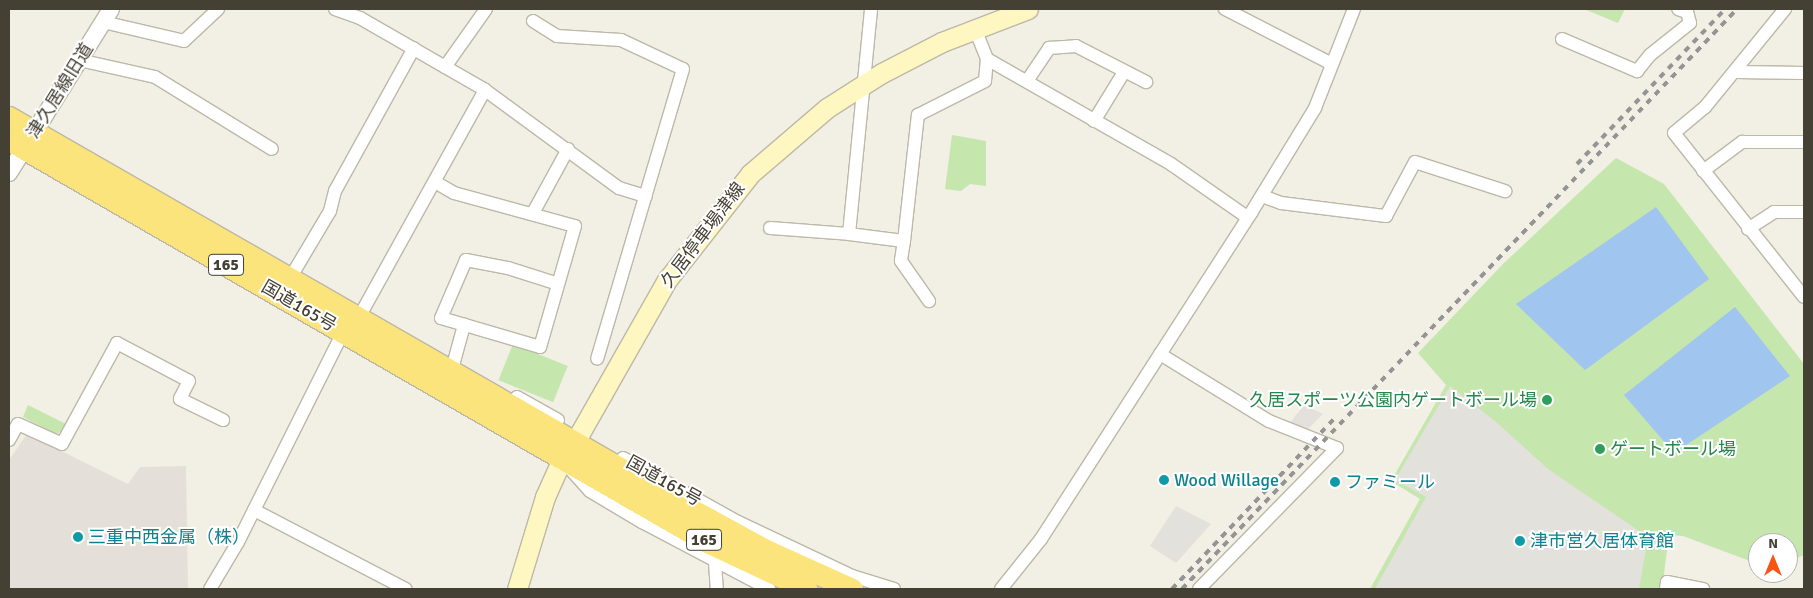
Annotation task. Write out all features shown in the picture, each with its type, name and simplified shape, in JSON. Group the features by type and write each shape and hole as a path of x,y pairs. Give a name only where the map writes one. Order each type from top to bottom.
{"highway":[{"name":"国道165号","path":"9,117 22,140 351,326 562,459 707,542 807,589"},
{"name":"国道165号","path":"22,140 289,280 351,326 445,367 577,437 764,549 852,589"}],"main road":[{"name":"久居停車場津線","path":"516,589 545,497 562,459 577,437 667,280 708,223 750,174 781,145 827,108 863,84 913,56 975,29 1028,9"}],"street":[{"path":"107,15 184,41 218,9"},
{"path":"335,9 360,18 485,90 619,188 646,196"},
{"path":"445,67 486,9"},
{"path":"849,234 871,9"},
{"path":"1225,9 1332,64"},
{"path":"1001,589 1041,539 1262,196 1315,108 1354,9"},
{"path":"1562,39 1637,70 1650,55 1690,23 1686,12 1678,9"},
{"path":"1786,9 1737,72 1706,107 1674,132 1748,229 1804,297"},
{"name":"津久居線旧道","path":"9,173 22,140 79,60 107,15"},
{"path":"534,21 557,36 622,40 683,69 597,359"},
{"path":"929,301 901,261 918,116 985,81 987,59 975,29"},
{"path":"1027,81 1049,48 1076,46 1146,82"},
{"path":"289,280 330,210 335,190 414,48"},
{"path":"987,59 1171,164 1247,217"},
{"path":"79,60 155,77 272,149"},
{"path":"1094,121 1124,72"},
{"path":"1737,72 1804,73"},
{"path":"210,589 351,326 435,182 485,90"},
{"path":"1703,171 1742,142 1804,142"},
{"path":"533,213 568,149"},
{"path":"1262,196 1281,203 1386,216 1415,162 1505,191"},
{"path":"435,182 454,192 575,226 540,347 441,318 466,260 508,268 558,284"},
{"path":"1748,229 1774,212 1804,212"},
{"path":"770,228 849,234 904,241"},
{"path":"1789,281 1804,282"},
{"path":"445,367 464,325"},
{"path":"9,440 18,424 62,444 117,343 190,381 180,399 223,420"},
{"path":"1160,354 1269,421 1337,448 1199,589"},
{"name":"国道165号","path":"577,437 738,522 852,576 894,589"},
{"name":"国道165号","path":"562,459 590,491 715,563 769,589"},
{"path":"254,510 406,589"},
{"path":"715,563 717,589"},
{"path":"1666,589 1667,582 1703,589"}],"shaded area":[{"path":"1450,386 1495,421 1548,469 1648,537 1639,589 1375,589 1426,497 1395,480"},
{"path":"1304,405 1323,414 1306,431 1290,423"},
{"path":"27,434 128,484 140,467 186,466 188,589 9,589 9,460"},
{"path":"1176,506 1211,524 1176,563 1150,546"}],"green space":[{"path":"1584,9 1625,9 1618,23"},
{"path":"952,135 986,141 986,186 970,184 961,191 945,189"},
{"path":"1616,158 1664,184 1804,364 1804,555 1798,558 1798,533 1748,533 1748,560 1683,536 1669,535 1662,589 1370,589 1420,499 1391,481 1446,385 1418,353 1503,264"},
{"path":"513,344 568,366 553,402 498,380"},
{"path":"28,405 66,424 62,431 56,434 23,417"}],"water":[{"path":"1656,207 1709,279 1585,370 1516,304"},
{"path":"1735,307 1790,376 1674,453 1624,395"}],"railway":[{"path":"1577,164 1725,9"},
{"path":"1182,589 1737,9"},
{"path":"1172,589 1334,419"}],"place":[{"name":"久居スポーツ公園内ゲートボール場","path":"1547,400"},
{"name":"ゲートボール場","path":"1600,449"},
{"name":"Wood Willage","path":"1164,480"},
{"name":"ファミール","path":"1335,482"},
{"name":"三重中西金属（株）","path":"78,537"},
{"name":"津市営久居体育館","path":"1520,541"}]}
